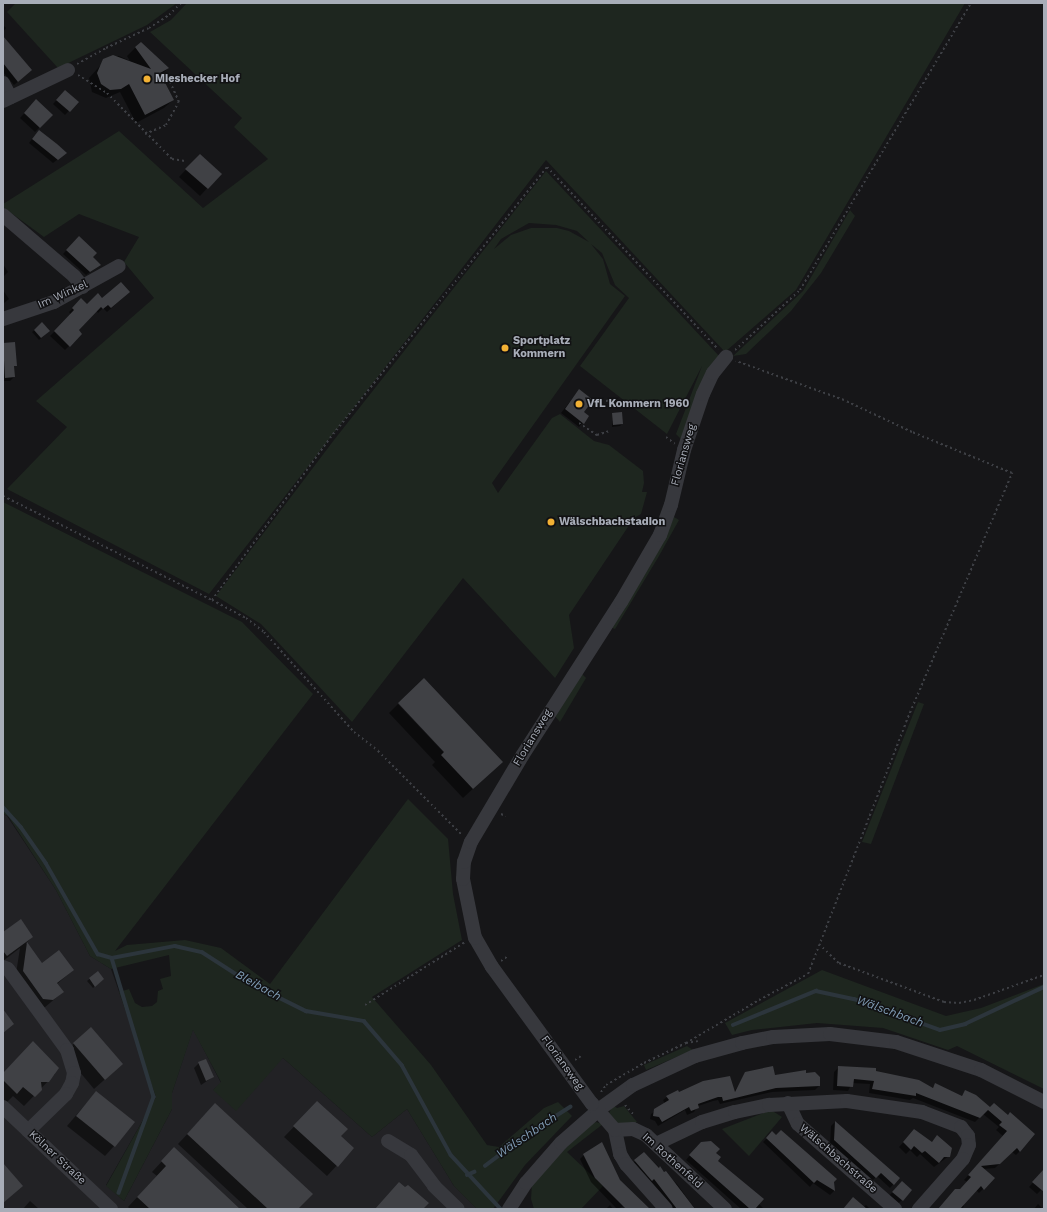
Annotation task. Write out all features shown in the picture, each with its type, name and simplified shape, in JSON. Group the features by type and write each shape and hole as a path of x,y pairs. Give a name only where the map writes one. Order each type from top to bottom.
{"street":[{"path":"3,83 7,99 68,70"},
{"path":"3,215 74,276 83,288"},
{"name":"Im Winkel","path":"3,319 54,302 83,288 119,266"},
{"name":"Floriansweg","path":"597,1111 492,967 475,938 463,879 464,862 471,842 522,756 621,602 660,535 671,505 684,450 703,394 713,373 726,357"},
{"path":"3,967 8,969 67,1050 74,1073 72,1084 66,1094 28,1131"},
{"path":"510,1207 561,1143 597,1111 608,1094 633,1085 668,1067 717,1049 773,1037 830,1034 896,1042 981,1070 1044,1102"},
{"path":"656,1144 682,1130 734,1112 788,1104 847,1101 922,1112 961,1127 968,1136 967,1153 919,1209"},
{"name":"Wälschbachstraße","path":"788,1104 798,1124 895,1209"},
{"name":"Kölner Straße","path":"3,1107 112,1209"},
{"path":"597,1111 615,1130 620,1154 626,1164 666,1209"},
{"name":"Im Rothenfeld","path":"615,1130 633,1129 641,1132 656,1144 725,1209"},
{"path":"388,1141 411,1155 434,1186 458,1209"}],"path":[{"path":"181,3 169,15 149,28 106,48 68,70 107,94 145,134 172,159 185,161"},
{"path":"726,357 800,290 972,3"},
{"path":"145,134 166,125 179,102 167,75"},
{"path":"212,600 330,438 547,167 726,357 844,400 912,432 1012,473 906,722 808,974 686,1043"},
{"path":"601,402 611,400 624,404 626,401"},
{"path":"580,423 597,435 609,431"},
{"path":"3,496 246,618 264,632 354,732 378,751 471,842"},
{"path":"365,1005 467,941"},
{"path":"819,944 839,963 944,1002 959,1003 974,1000 1044,975"},
{"path":"608,1094 617,1106 625,1105 640,1122 641,1132"}],"shaded area":[{"path":"16,3 177,3 147,25 58,68 7,12"},
{"path":"187,3 965,3 796,290 725,352 546,160 209,594 7,489 67,427 36,401 154,298 124,262 139,237 79,214 44,237 3,207 3,204 119,131 203,208 268,159 234,127 242,118 150,32 171,20"},
{"path":"546,171 720,357 681,439 676,434 702,366 667,434 580,366 629,298 615,285 602,253 591,244 603,259 610,284 625,296 492,483 498,493 552,418 560,414 594,441 609,445 643,471 644,483 642,492 647,492 641,514 634,518 569,615 574,648 555,678 463,578 352,722 261,624 216,596 334,440","holes":["529,223 556,225 577,231 589,242 569,231 557,228 531,228 511,235 494,249 501,239"]},
{"path":"850,210 855,216 821,273 791,311 746,354 733,356 803,291"},
{"path":"3,502 242,622 313,694 115,951 127,945 185,940 221,948 270,984 408,799 448,839 453,894 462,940 372,997 431,1065 487,1145 499,1147 544,1108 558,1102 572,1116 525,1165 493,1209 477,1209 454,1186 407,1109 372,1137 283,1058 236,1111 213,1090 221,1082 193,1030 172,1093 172,1109 124,1201 106,1186 156,1097 119,992 129,989 135,1003 142,1007 152,1006 157,1002 158,991 163,989 160,979 171,976 169,955 111,969 90,956 56,890 8,816 3,814"},
{"path":"674,517 679,520 659,556 615,629 610,627 665,537"},
{"path":"581,673 586,678 560,722 554,715"},
{"path":"918,702 924,704 871,844 862,842"},
{"path":"3,814 7,816 56,890 90,956 111,969 156,1097 106,1185 124,1201 172,1109 172,1093 193,1029 221,1083 213,1090 283,1058 372,1137 407,1109 454,1186 477,1209 3,1209"},
{"path":"822,970 946,1016 981,1008 1044,984 1044,1089 957,1046 948,1050 883,1028 817,1023 752,1030 732,1035 725,1023"},
{"path":"687,1046 693,1050 646,1070 644,1065"},
{"path":"613,1105 617,1108 624,1106 637,1122 620,1127 609,1113"},
{"path":"771,1110 782,1117 749,1156 722,1129"},
{"path":"596,1122 603,1124 567,1152 603,1186 581,1209 534,1209 531,1199 532,1183 587,1126"}],"building":[{"path":"3,36 32,70 18,82 3,63"},
{"name":"Mieshecker Hof","path":"141,42 169,68 160,73 174,100 145,115 129,84 121,89 110,90 101,84 97,73 103,59 113,55 151,69 135,47"},
{"path":"65,90 79,102 70,112 56,100"},
{"path":"36,99 53,115 40,128 24,113"},
{"path":"39,130 67,153 58,160 32,139"},
{"path":"200,154 222,174 208,189 185,169"},
{"path":"79,236 97,253 93,257 101,265 90,272 66,250"},
{"path":"121,282 130,292 111,308 108,305 103,309 101,307 79,330 82,334 70,347 54,331 74,310 72,308 81,298 87,304 98,293 102,298"},
{"path":"42,322 50,331 41,338 34,330"},
{"path":"15,342 17,366 14,366 15,377 5,378 3,343"},
{"name":"VfL Kommern 1960","path":"579,389 593,400 584,412 589,416 584,424 565,409"},
{"path":"622,412 623,424 613,425 612,413"},
{"path":"424,678 503,762 473,789 441,755 444,752 398,703"},
{"path":"21,919 33,937 7,956 3,951 3,932"},
{"path":"27,942 42,963 59,950 74,970 57,983 64,992 53,1000 43,999 23,971"},
{"path":"98,971 104,979 95,987 89,978"},
{"path":"3,1009 14,1024 3,1033"},
{"path":"91,1027 123,1064 105,1080 73,1043"},
{"path":"33,1041 59,1068 49,1082 41,1082 42,1090 35,1097 23,1087 17,1094 3,1080 3,1073"},
{"path":"206,1059 214,1077 206,1081 198,1062"},
{"path":"773,1066 775,1075 806,1070 806,1073 815,1072 820,1077 820,1086 776,1088 723,1101 722,1097 718,1097 698,1104 699,1108 691,1111 689,1107 662,1122 659,1117 653,1116 654,1109 669,1100 666,1096 678,1090 679,1092 703,1081 730,1076 735,1092 745,1072"},
{"path":"838,1066 876,1068 876,1071 919,1080 933,1088 935,1083 962,1096 965,1090 976,1095 990,1107 994,1103 1008,1115 1010,1112 1035,1134 1020,1152 1017,1148 1000,1164 981,1166 995,1178 984,1190 981,1186 960,1209 938,1209 955,1189 960,1189 971,1177 968,1175 1007,1131 999,1125 1002,1122 988,1110 980,1118 916,1093 916,1096 872,1089 874,1081 854,1079 853,1087 837,1086"},
{"path":"96,1091 135,1122 115,1147 76,1116"},
{"path":"317,1101 348,1129 341,1136 354,1148 338,1167 293,1126"},
{"path":"215,1103 313,1194 298,1209 268,1209 187,1134"},
{"path":"835,1121 900,1178 894,1185 881,1173 876,1178 834,1140"},
{"path":"914,1129 932,1142 937,1135 952,1148 950,1157 944,1157 939,1163 925,1151 922,1153 914,1146 911,1150 903,1142"},
{"path":"781,1130 837,1179 834,1182 835,1191 817,1180 814,1183 766,1138 772,1131 776,1135"},
{"path":"711,1141 720,1149 716,1153 721,1157 718,1161 764,1199 755,1209 750,1209 689,1155 701,1142"},
{"path":"602,1142 620,1180 650,1209 626,1209 595,1178 583,1154"},
{"path":"174,1147 240,1209 150,1209 137,1197 166,1166 161,1161"},
{"path":"644,1152 659,1168 660,1166 664,1172 666,1171 695,1209 677,1209 654,1179 652,1181 634,1160"},
{"path":"3,1163 23,1186 3,1203"},
{"path":"1044,1169 1044,1192 1032,1182"},
{"path":"902,1181 912,1190 903,1201 892,1192"},
{"path":"399,1182 405,1187 408,1185 429,1203 423,1209 375,1209"},
{"path":"853,1197 867,1209 843,1209"}],"waterway":[{"name":"Bleibach","path":"3,807 21,827 46,863 98,954 112,958 175,946 202,952 250,983 306,1011 364,1021 402,1065 451,1155 501,1209"},
{"path":"112,958 154,1097 119,1193"},
{"name":"Wälschbach","path":"733,1025 816,991 854,999 940,1030 965,1024 1044,987"},
{"name":"Wälschbach","path":"485,1166 529,1133 570,1107"},
{"name":"Bleibach","path":"467,1175 474,1172"}],"place":[{"name":"Mieshecker Hof","path":"147,79"},
{"name":"Sportplatz Kommern","path":"505,348"},
{"name":"VfL Kommern 1960","path":"579,404"},
{"name":"Wälschbachstadion","path":"551,522"}]}
